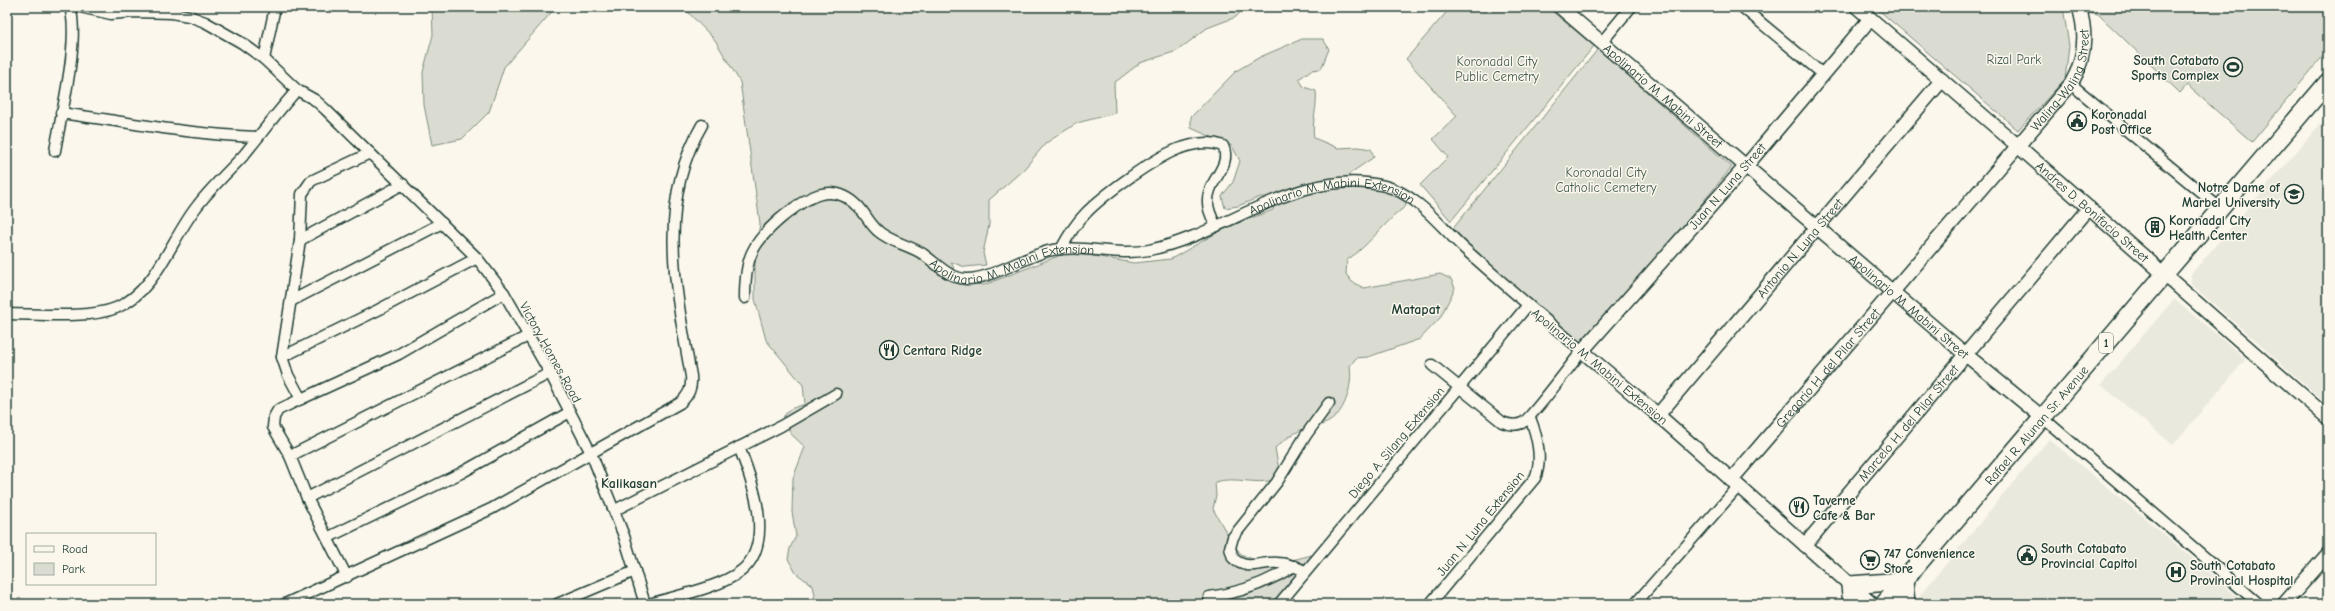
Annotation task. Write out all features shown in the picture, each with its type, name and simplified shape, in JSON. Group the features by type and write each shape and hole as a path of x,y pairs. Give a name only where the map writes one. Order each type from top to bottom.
{"highway":[{"name":"Rafael R. Alunan Sr. Avenue","path":"1884,604 2328,82"},
{"path":"1852,604 1850,586 1904,581 1906,604"}],"street":[{"path":"55,151 73,40 74,23 70,7"},
{"name":"Victory Homes Road","path":"80,7 111,14 147,12 190,16 222,31 264,59 297,90 315,100 403,184 477,258 504,293 550,373 591,453 615,510 645,604"},
{"path":"264,59 275,7"},
{"name":"Apolinario M. Mabini Street","path":"1560,7 1965,354 2042,417 2259,604"},
{"path":"1602,42 1631,7"},
{"path":"1742,7 1824,75"},
{"name":"Andres D. Bonifacio Street","path":"1857,7 2165,274 2328,418"},
{"name":"Waling-Waling Street","path":"2018,146 2071,84 2079,70 2083,55 2084,35 2079,7"},
{"name":"Juan N. Luna Street","path":"1582,352 1746,166 1870,19"},
{"name":"Antonio N. Luna Street","path":"1658,415 1942,80"},
{"path":"2071,84 2221,209"},
{"path":"7,314 103,312 127,302 139,294 149,281 183,225 198,204 258,137 297,90"},
{"path":"61,113 222,136 258,137"},
{"path":"285,604 347,577 491,509 680,403 687,397 692,386 674,276 673,235 682,168 702,125"},
{"path":"1061,249 1072,229 1086,213 1112,192 1177,150 1196,144 1214,143 1223,146 1226,153 1225,163 1209,191 1209,212 1216,226"},
{"name":"Gregorio H. del Pilar Street","path":"1734,483 1893,291 2018,146"},
{"path":"301,399 288,375 282,356 300,240 302,194 307,184 370,153"},
{"name":"Apolinario M. Mabini Extension","path":"745,298 747,263 752,248 762,234 786,214 809,198 823,193 835,192 849,198 860,208 879,232 909,246 954,276 967,279 979,278 1026,259 1061,249 1126,252 1148,251 1216,226 1298,192 1328,184 1361,181 1387,187 1406,194 1446,233 1582,352 1658,415 1872,604"},
{"path":"300,240 403,184"},
{"name":"Marcelo H. del Pilar Street","path":"1805,545 2088,208"},
{"path":"291,301 442,223"},
{"path":"282,356 345,327 477,258"},
{"path":"347,577 329,537 307,498 290,456 273,428 273,422 278,410 399,354 504,293"},
{"name":"Diego A. Silang Extension","path":"1281,600 1528,305"},
{"path":"290,456 528,336"},
{"path":"1432,365 1502,422 1509,425 1524,423 1530,418 1582,352"},
{"path":"307,498 550,373"},
{"path":"615,510 739,447 836,394"},
{"path":"1305,571 1294,566 1278,562 1254,566 1242,565 1233,558 1231,543 1240,527 1277,482 1306,435 1329,404"},
{"path":"329,537 461,473 570,412"},
{"name":"Juan N. Luna Extension","path":"1430,604 1534,478 1538,467 1538,448 1530,418"},
{"path":"649,604 719,582 741,571 754,553 757,538 758,506 752,478 739,447"},
{"path":"1635,604 1734,483"},
{"path":"2284,604 2328,554"},
{"path":"1209,596 1248,590 1280,575 1294,566"},
{"path":"557,604 635,571"}],"shaded area":[{"name":"Notre Dame of Marbel University","path":"2328,115 2328,405 2191,284 2191,274"},
{"path":"2174,299 2246,359 2173,445 2101,385"},
{"path":"2049,439 2171,540 2246,604 1913,604"}],"green space":[{"path":"432,7 556,7 504,67 489,112 462,139 432,145 424,105 423,72 433,35"},
{"path":"683,7 1245,7 1236,17 1207,28 1177,51 1140,63 1114,83 1115,113 1077,123 1046,143 1024,169 989,200 989,225 983,253 986,265 965,267 951,262 960,282 984,285 1066,253 1088,255 1134,263 1171,259 1227,227 1273,210 1276,198 1260,197 1238,206 1225,208 1222,196 1233,182 1240,161 1232,146 1191,128 1191,117 1236,71 1260,57 1302,39 1323,39 1329,49 1321,69 1311,70 1299,79 1304,87 1316,91 1313,126 1314,138 1338,148 1358,147 1371,149 1374,157 1349,174 1351,186 1389,192 1406,199 1406,206 1363,247 1347,260 1346,274 1352,282 1364,288 1440,274 1451,279 1455,288 1440,318 1420,339 1368,357 1356,358 1350,366 1351,374 1349,391 1346,400 1337,415 1324,424 1311,426 1295,433 1275,448 1279,470 1274,480 1259,482 1222,480 1215,482 1216,495 1213,509 1231,541 1241,554 1268,566 1324,552 1284,604 811,604 815,595 813,586 796,573 788,559 790,548 796,536 792,512 793,478 805,447 791,434 783,417 790,409 805,404 803,385 766,340 755,299 755,256 760,223 740,82 715,40"},
{"name":"Koronadal City Public Cemetry","path":"1451,7 1547,7 1594,46 1451,221 1420,185 1448,157 1433,139 1457,116 1406,59"},
{"name":"Rizal Park","path":"1875,7 2063,7 2069,46 2065,79 2018,130"},
{"name":"South Cotabato Sports Complex","path":"2087,7 2328,7 2328,50 2252,142 2187,85 2180,93 2098,14 2088,12"},
{"name":"Koronadal City Catholic Cemetery","path":"1598,49 1732,167 1583,346 1451,231"}],"place":[{"name":"South Cotabato Sports Complex","path":"2233,67"},
{"name":"Koronadal Post Office","path":"2077,121"},
{"name":"Notre Dame of Marbel University","path":"2294,194"},
{"name":"Koronadal City Health Center","path":"2155,227"},
{"name":"Centara Ridge","path":"889,350"},
{"name":"Taverne Cafe & Bar","path":"1799,507"},
{"name":"South Cotabato Provincial Capitol","path":"2027,555"},
{"name":"747 Convenience Store","path":"1870,560"},
{"name":"South Cotabato Provincial Hospital","path":"2176,572"}],"district":[{"name":"Matapat","path":"1416,309"},
{"name":"Kalikasan","path":"629,483"}]}
